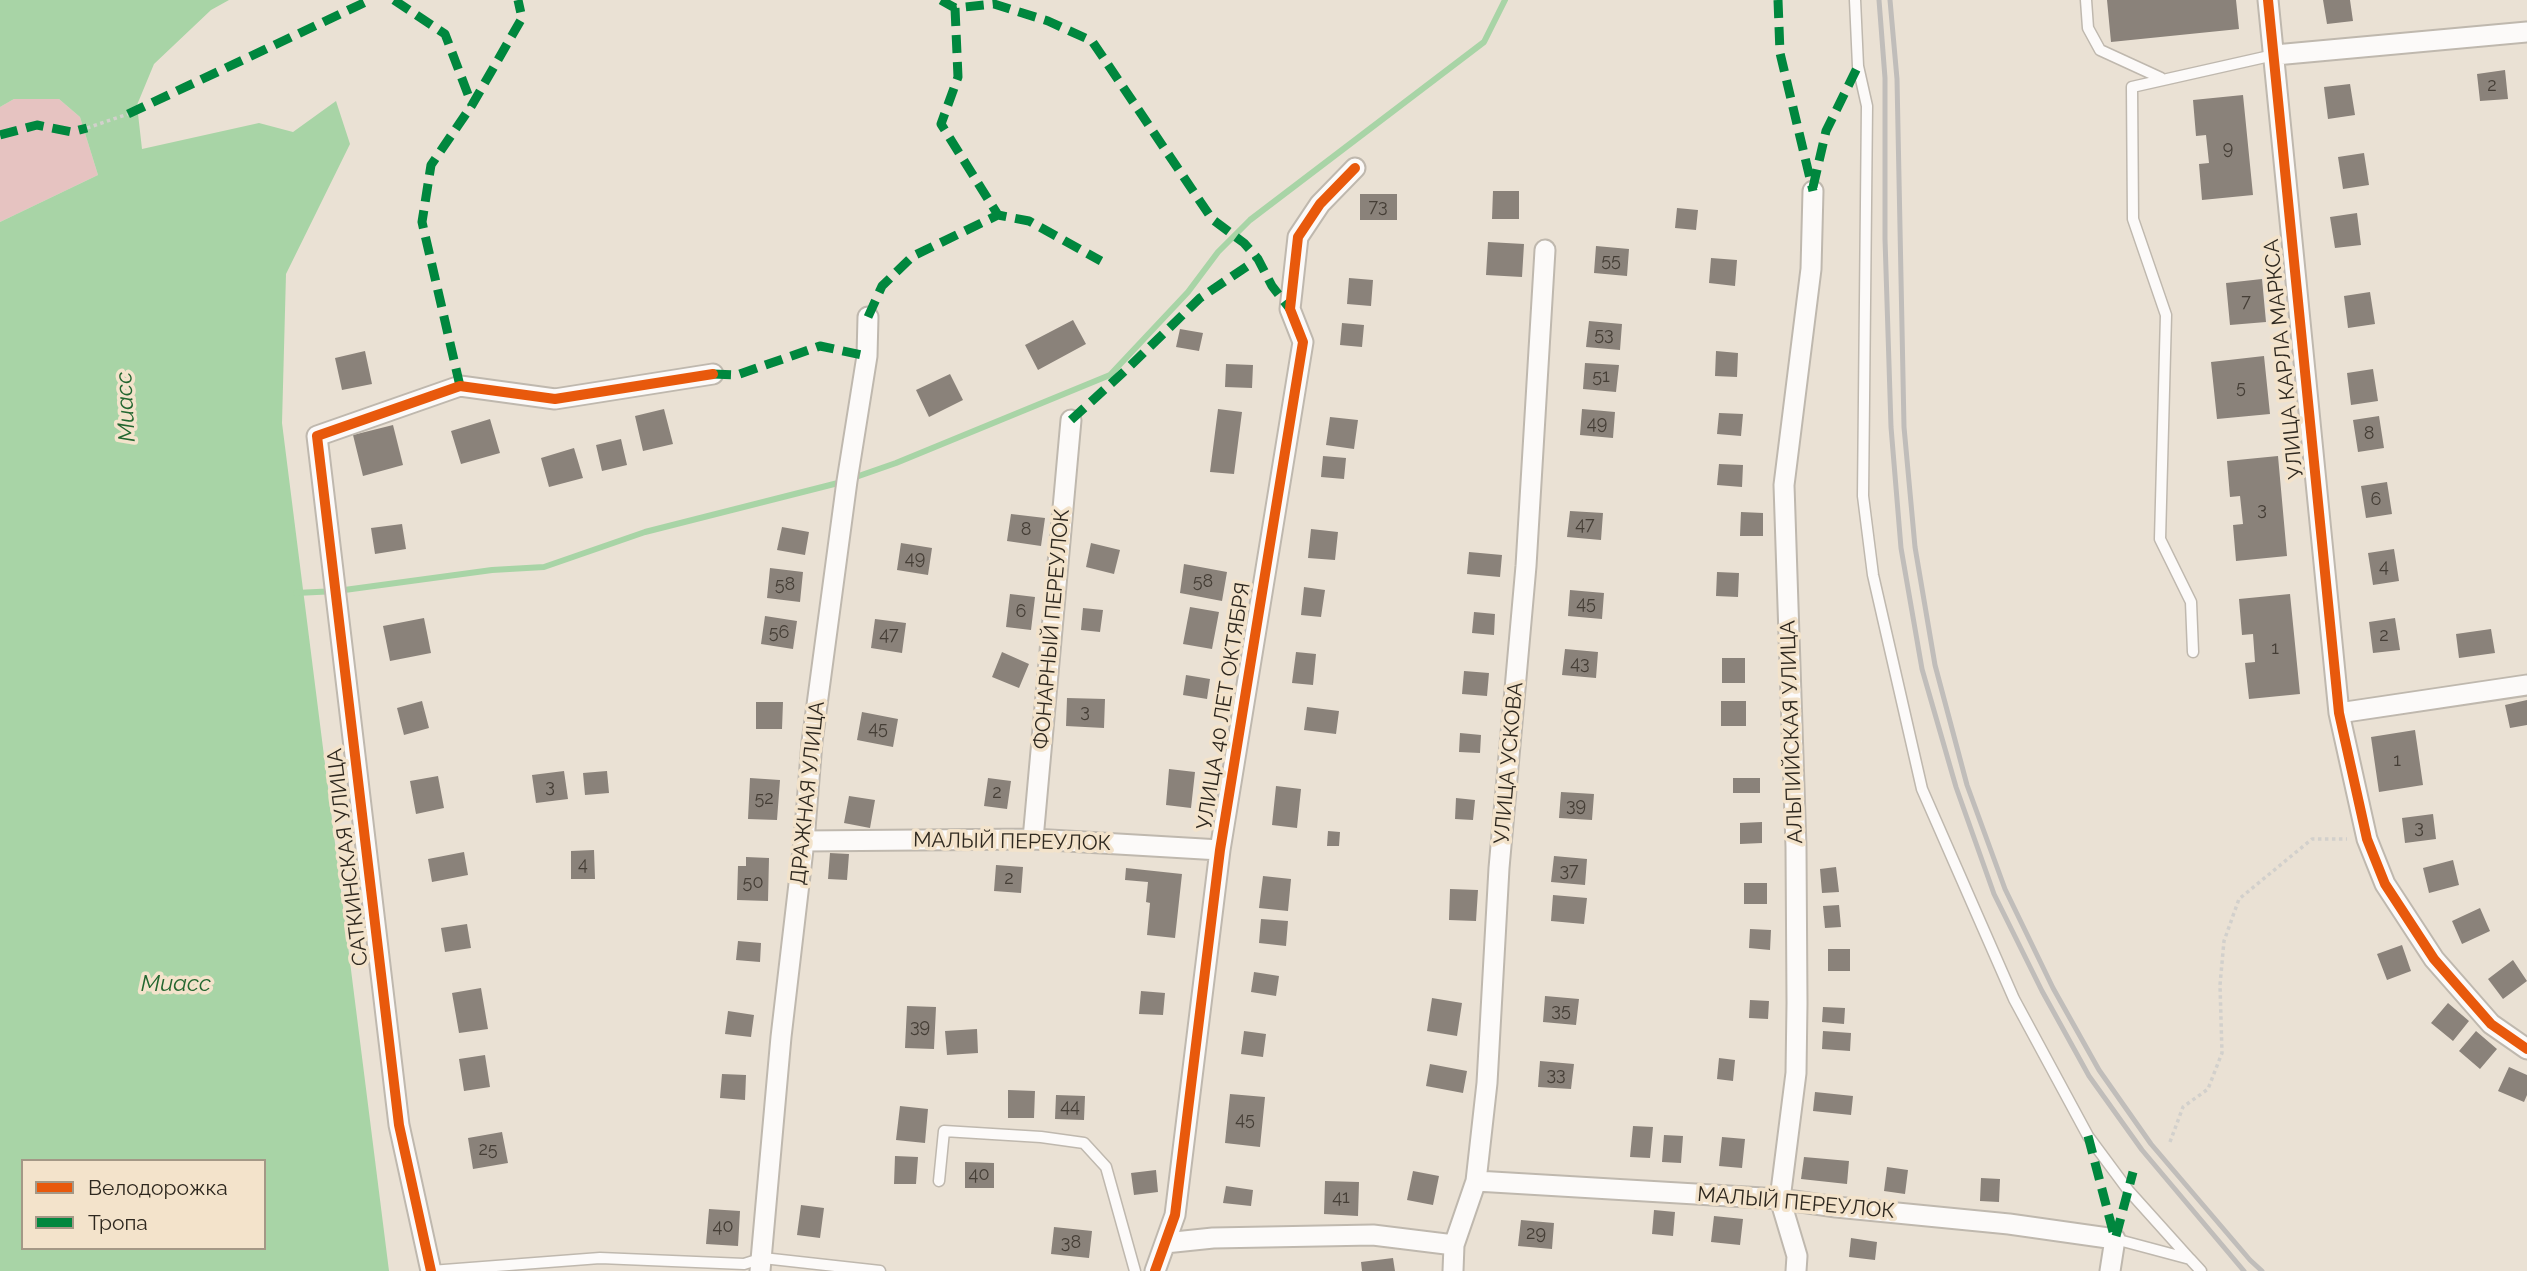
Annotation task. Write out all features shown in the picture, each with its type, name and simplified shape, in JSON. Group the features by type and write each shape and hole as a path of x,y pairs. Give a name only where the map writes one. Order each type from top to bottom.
{"street":[{"name":"УЛИЦА КАРЛА МАРКСА","path":"2268,0 2339,713 2367,839 2385,884 2434,959 2491,1024 2527,1049"},
{"path":"2275,55 2527,32"},
{"name":"УЛИЦА 40 ЛЕТ ОКТЯБРЯ","path":"1155,1271 1175,1214 1220,850 1303,342 1290,309 1297,237 1320,204 1355,168"},
{"name":"АЛЬПИЙСКАЯ УЛИЦА","path":"1796,1271 1797,1256 1780,1199 1796,1073 1797,1003 1796,847 1784,485 1811,269 1812,191"},
{"name":"УЛИЦА УСКОВА","path":"1453,1271 1454,1245 1476,1181 1487,1083 1499,868 1526,566 1545,250"},
{"name":"ДРАЖНАЯ УЛИЦА","path":"762,1264 781,1037 804,841 812,742 846,481 867,356 868,317"},
{"name":"САТКИНСКАЯ УЛИЦА","path":"431,1271 399,1125 317,436 460,386 555,399 713,374"},
{"name":"ФОНАРНЫЙ ПЕРЕУЛОК","path":"1033,839 1071,420"},
{"path":"2339,713 2527,685"},
{"name":"МАЛЫЙ ПЕРЕУЛОК","path":"804,841 1033,839 1220,850"},
{"name":"МАЛЫЙ ПЕРЕУЛОК","path":"1476,1181 1780,1199 2009,1224 2115,1239"},
{"path":"1165,1243 1213,1238 1373,1235 1454,1245"},
{"path":"2110,1271 2115,1239"}],"lane":[{"path":"1855,0 1858,66 1867,106 1863,496 1873,575 1922,789 2014,999 2088,1136 2128,1189 2202,1271"},
{"path":"2086,0 2088,28 2100,50 2162,79"},
{"path":"2193,652 2191,602 2160,539 2166,315 2133,219 2132,86 2275,55"},
{"path":"939,1181 944,1131 1041,1137 1084,1143 1106,1167 1135,1271"},
{"path":"2115,1239 2190,1259"},
{"path":"431,1271 600,1258 880,1271"}],"path":[{"path":"87,128 128,114"},
{"path":"2170,1142 2183,1107 2208,1090 2222,1053 2220,985 2224,941 2239,899 2312,839 2367,839"}],"shaded area":[{"path":"14,99 59,99 80,117 98,175 0,222 0,107"}],"water":[{"name":"Миасс","path":"0,0 229,0 211,10 154,64 137,105 142,149 259,123 293,132 336,101 350,144 286,274 282,423 389,1271 0,1271 0,222 98,175 80,117 59,99 14,99 0,107"}],"building":[{"path":"2107,0 2236,0 2239,29 2111,42"},
{"path":"2323,0 2350,0 2353,21 2327,24"},
{"path":"2505,70 2508,99 2480,101 2477,74"},
{"path":"2350,84 2355,115 2328,119 2324,87"},
{"path":"2243,95 2253,195 2202,200 2199,164 2209,163 2206,135 2196,136 2193,100"},
{"path":"2364,153 2369,185 2343,189 2338,157"},
{"path":"1493,191 1519,191 1519,219 1492,219"},
{"path":"1360,194 1397,194 1397,220 1360,220"},
{"path":"1677,208 1698,210 1696,230 1675,228"},
{"path":"2357,213 2361,245 2335,248 2330,217"},
{"path":"1488,242 1524,244 1522,277 1486,275"},
{"path":"1596,246 1629,249 1627,276 1594,273"},
{"path":"1711,258 1737,260 1735,286 1709,283"},
{"path":"1349,278 1373,280 1371,306 1347,304"},
{"path":"2262,279 2266,322 2230,325 2226,283"},
{"path":"2370,292 2375,324 2348,328 2344,296"},
{"path":"1073,320 1086,344 1038,370 1025,345"},
{"path":"1589,321 1622,324 1620,350 1586,347"},
{"path":"1342,323 1364,325 1362,347 1340,345"},
{"path":"1180,329 1203,333 1199,351 1176,347"},
{"path":"365,351 372,384 342,390 335,358"},
{"path":"1716,351 1738,353 1737,377 1715,376"},
{"path":"2264,356 2270,414 2217,419 2211,362"},
{"path":"1585,363 1619,365 1616,392 1583,389"},
{"path":"1226,364 1253,365 1252,388 1225,387"},
{"path":"2373,369 2378,401 2351,405 2347,373"},
{"path":"950,374 963,400 929,417 916,390"},
{"path":"664,409 673,444 643,451 635,416"},
{"path":"1218,409 1242,412 1234,474 1210,472"},
{"path":"1582,409 1615,412 1613,438 1580,435"},
{"path":"1719,413 1743,414 1741,436 1717,434"},
{"path":"2379,416 2384,448 2358,452 2353,420"},
{"path":"1330,417 1358,420 1354,449 1326,445"},
{"path":"490,419 500,453 461,464 451,431"},
{"path":"393,425 403,465 363,476 353,435"},
{"path":"621,439 627,465 602,471 596,445"},
{"path":"574,448 583,478 549,487 541,458"},
{"path":"1323,456 1346,458 1344,479 1321,477"},
{"path":"2278,456 2287,556 2236,561 2233,525 2243,524 2240,496 2230,497 2227,461"},
{"path":"1719,464 1743,465 1742,487 1717,485"},
{"path":"2387,482 2392,514 2366,518 2361,486"},
{"path":"1570,511 1603,513 1601,540 1567,537"},
{"path":"1741,512 1763,513 1763,536 1740,536"},
{"path":"1011,514 1045,518 1041,546 1007,541"},
{"path":"402,524 406,549 375,554 371,528"},
{"path":"782,527 809,532 805,555 777,550"},
{"path":"1311,529 1338,532 1335,560 1308,558"},
{"path":"901,543 932,548 928,575 897,570"},
{"path":"1091,543 1120,550 1114,574 1086,567"},
{"path":"2394,549 2399,581 2373,585 2368,553"},
{"path":"1469,552 1502,555 1500,577 1467,574"},
{"path":"1184,564 1227,572 1222,601 1180,593"},
{"path":"770,568 803,572 800,602 767,598"},
{"path":"1717,572 1739,573 1738,597 1716,596"},
{"path":"1304,587 1325,590 1321,617 1301,615"},
{"path":"1570,590 1604,593 1602,619 1568,616"},
{"path":"1010,594 1035,597 1031,630 1006,627"},
{"path":"2290,594 2300,694 2249,699 2245,663 2255,662 2253,634 2242,635 2239,599"},
{"path":"1190,607 1219,612 1212,649 1183,644"},
{"path":"1083,608 1103,610 1100,632 1081,630"},
{"path":"1474,612 1495,614 1494,635 1472,633"},
{"path":"765,616 797,621 793,649 761,644"},
{"path":"424,618 431,653 390,661 383,626"},
{"path":"2395,618 2400,650 2373,653 2369,622"},
{"path":"875,619 906,623 902,653 871,648"},
{"path":"2491,629 2495,653 2459,658 2456,634"},
{"path":"1565,649 1598,652 1596,678 1562,675"},
{"path":"1002,652 1029,664 1019,688 992,677"},
{"path":"1296,652 1316,654 1313,685 1292,683"},
{"path":"1722,658 1745,658 1745,683 1722,683"},
{"path":"1464,671 1489,673 1487,696 1462,694"},
{"path":"1186,675 1210,679 1207,699 1183,695"},
{"path":"1067,698 1105,699 1104,728 1066,726"},
{"path":"2527,700 2527,725 2510,728 2505,705"},
{"path":"422,701 429,728 404,735 397,708"},
{"path":"1721,701 1746,701 1746,726 1721,726"},
{"path":"756,702 783,702 782,729 756,729"},
{"path":"1307,707 1339,711 1336,734 1304,730"},
{"path":"862,712 898,719 893,747 857,740"},
{"path":"2415,730 2423,785 2379,792 2371,737"},
{"path":"1460,733 1481,735 1480,753 1459,752"},
{"path":"1169,769 1195,772 1191,808 1166,805"},
{"path":"564,771 568,799 536,803 532,775"},
{"path":"607,771 609,793 585,795 583,773"},
{"path":"438,776 444,808 416,814 410,781"},
{"path":"750,778 780,780 777,820 748,819"},
{"path":"988,778 1011,781 1007,809 984,806"},
{"path":"1733,778 1760,778 1760,793 1733,793"},
{"path":"1276,786 1301,789 1297,828 1272,825"},
{"path":"1561,792 1594,794 1592,820 1559,818"},
{"path":"849,796 875,800 870,828 844,823"},
{"path":"1456,798 1475,800 1473,820 1455,819"},
{"path":"2433,814 2436,839 2405,843 2402,818"},
{"path":"1762,822 1762,843 1740,844 1740,823"},
{"path":"1328,831 1340,832 1339,846 1327,846"},
{"path":"594,850 595,879 571,879 571,851"},
{"path":"464,852 468,875 432,882 428,859"},
{"path":"830,853 849,854 847,880 828,879"},
{"path":"1554,856 1587,859 1585,885 1551,882"},
{"path":"746,857 769,858 768,901 737,900 738,866 746,866"},
{"path":"2453,860 2459,885 2429,893 2423,868"},
{"path":"996,865 1023,867 1021,893 994,891"},
{"path":"1836,867 1839,892 1822,893 1820,869"},
{"path":"1126,868 1182,874 1175,938 1147,935 1150,903 1146,902 1148,882 1125,880"},
{"path":"1263,876 1291,879 1288,911 1259,908"},
{"path":"1744,883 1767,883 1767,904 1744,904"},
{"path":"1450,889 1478,890 1476,921 1449,920"},
{"path":"1553,895 1587,898 1584,924 1551,921"},
{"path":"1839,905 1841,927 1825,928 1823,906"},
{"path":"2480,908 2490,931 2462,944 2452,921"},
{"path":"1261,919 1288,921 1286,946 1259,943"},
{"path":"467,924 471,948 445,952 441,928"},
{"path":"1750,929 1771,930 1770,950 1749,948"},
{"path":"738,941 761,943 760,962 736,960"},
{"path":"2402,945 2411,971 2387,980 2377,954"},
{"path":"1828,949 1850,949 1850,971 1828,971"},
{"path":"2513,960 2527,981 2503,999 2488,979"},
{"path":"1254,972 1279,976 1276,996 1251,992"},
{"path":"481,988 488,1029 459,1033 452,993"},
{"path":"1141,991 1165,993 1163,1015 1139,1014"},
{"path":"1545,996 1579,999 1576,1025 1543,1022"},
{"path":"1432,998 1462,1003 1457,1036 1427,1031"},
{"path":"1750,1000 1769,1001 1768,1019 1749,1018"},
{"path":"2448,1003 2469,1021 2453,1041 2431,1023"},
{"path":"907,1006 936,1007 934,1049 905,1048"},
{"path":"1823,1007 1845,1008 1844,1024 1822,1022"},
{"path":"728,1011 754,1015 751,1037 725,1034"},
{"path":"977,1029 978,1053 947,1055 945,1031"},
{"path":"1244,1031 1266,1034 1263,1057 1241,1054"},
{"path":"1823,1031 1851,1033 1850,1051 1822,1049"},
{"path":"2476,1031 2497,1049 2480,1069 2459,1051"},
{"path":"485,1055 490,1087 464,1091 459,1059"},
{"path":"1719,1058 1735,1060 1733,1081 1717,1079"},
{"path":"1540,1061 1574,1064 1571,1089 1538,1087"},
{"path":"1430,1064 1467,1071 1463,1093 1426,1086"},
{"path":"2509,1067 2527,1075 2527,1095 2524,1102 2498,1091"},
{"path":"722,1074 746,1075 745,1100 720,1098"},
{"path":"1008,1090 1035,1091 1034,1118 1008,1118"},
{"path":"1815,1092 1853,1096 1851,1115 1813,1111"},
{"path":"1230,1094 1265,1097 1260,1147 1225,1143"},
{"path":"1056,1095 1085,1096 1084,1120 1055,1119"},
{"path":"900,1106 928,1109 925,1143 896,1140"},
{"path":"1633,1126 1653,1127 1650,1158 1630,1157"},
{"path":"502,1132 508,1163 473,1169 468,1138"},
{"path":"1664,1135 1683,1136 1681,1163 1662,1162"},
{"path":"1722,1137 1745,1139 1742,1168 1719,1166"},
{"path":"895,1156 918,1157 916,1184 894,1184"},
{"path":"1804,1157 1849,1161 1847,1184 1801,1179"},
{"path":"965,1162 994,1163 994,1188 965,1188"},
{"path":"1887,1167 1908,1170 1905,1194 1884,1191"},
{"path":"1156,1170 1158,1192 1134,1195 1131,1173"},
{"path":"1413,1171 1439,1176 1433,1205 1407,1200"},
{"path":"1981,1178 2000,1179 1999,1202 1980,1201"},
{"path":"1325,1181 1359,1182 1358,1216 1324,1214"},
{"path":"1226,1186 1253,1190 1251,1206 1223,1203"},
{"path":"801,1205 824,1208 820,1238 797,1235"},
{"path":"709,1209 740,1211 738,1246 706,1244"},
{"path":"1654,1210 1675,1212 1673,1236 1652,1234"},
{"path":"1714,1216 1743,1219 1740,1245 1711,1242"},
{"path":"1521,1220 1554,1223 1552,1249 1518,1246"},
{"path":"1054,1227 1092,1231 1089,1258 1051,1254"},
{"path":"1851,1238 1877,1242 1875,1260 1849,1257"},
{"path":"1393,1258 1395,1271 1362,1271 1361,1262"}],"waterway":[{"path":"853,478 1110,375 1188,292 1218,252 1250,220 1484,42 1505,0"},
{"path":"296,593 337,591 492,570 544,567 645,532 842,482"}],"railway":[{"path":"1879,0 1885,78 1885,239 1891,427 1901,548 1922,669 1956,787 1994,894 2042,991 2089,1076 2142,1150 2244,1271"},
{"path":"1890,0 1897,79 1904,427 1915,547 1935,665 1967,785 2005,889 2053,988 2099,1070 2151,1144 2262,1271"}],"marked path":[{"path":"128,114 370,0"},
{"path":"394,0 445,34 472,105"},
{"path":"460,386 422,222 431,165 472,105 522,18 518,0"},
{"path":"941,0 955,8 994,4 1048,21 1092,41 1212,219 1244,243 1258,259 1272,286 1290,309"},
{"path":"1778,0 1780,53 1813,191"},
{"path":"955,8 958,77 941,124 998,215"},
{"path":"1813,187 1826,131 1858,66"},
{"path":"0,135 37,125 72,132 87,128"},
{"path":"868,317 882,286 913,256 998,215 1029,221 1101,261"},
{"path":"1071,420 1200,298 1258,259"},
{"path":"713,374 737,375 820,346 867,356"},
{"path":"2088,1136 2115,1239"},
{"path":"2116,1236 2133,1172"}],"cycle path":[{"path":"2268,0 2339,713 2367,839 2385,884 2434,959 2491,1024 2527,1049"},
{"path":"1155,1271 1175,1215 1220,850 1303,342 1290,309 1298,237 1320,204 1355,168"},
{"path":"431,1271 399,1125 317,436 460,386 555,399 713,374"}]}
